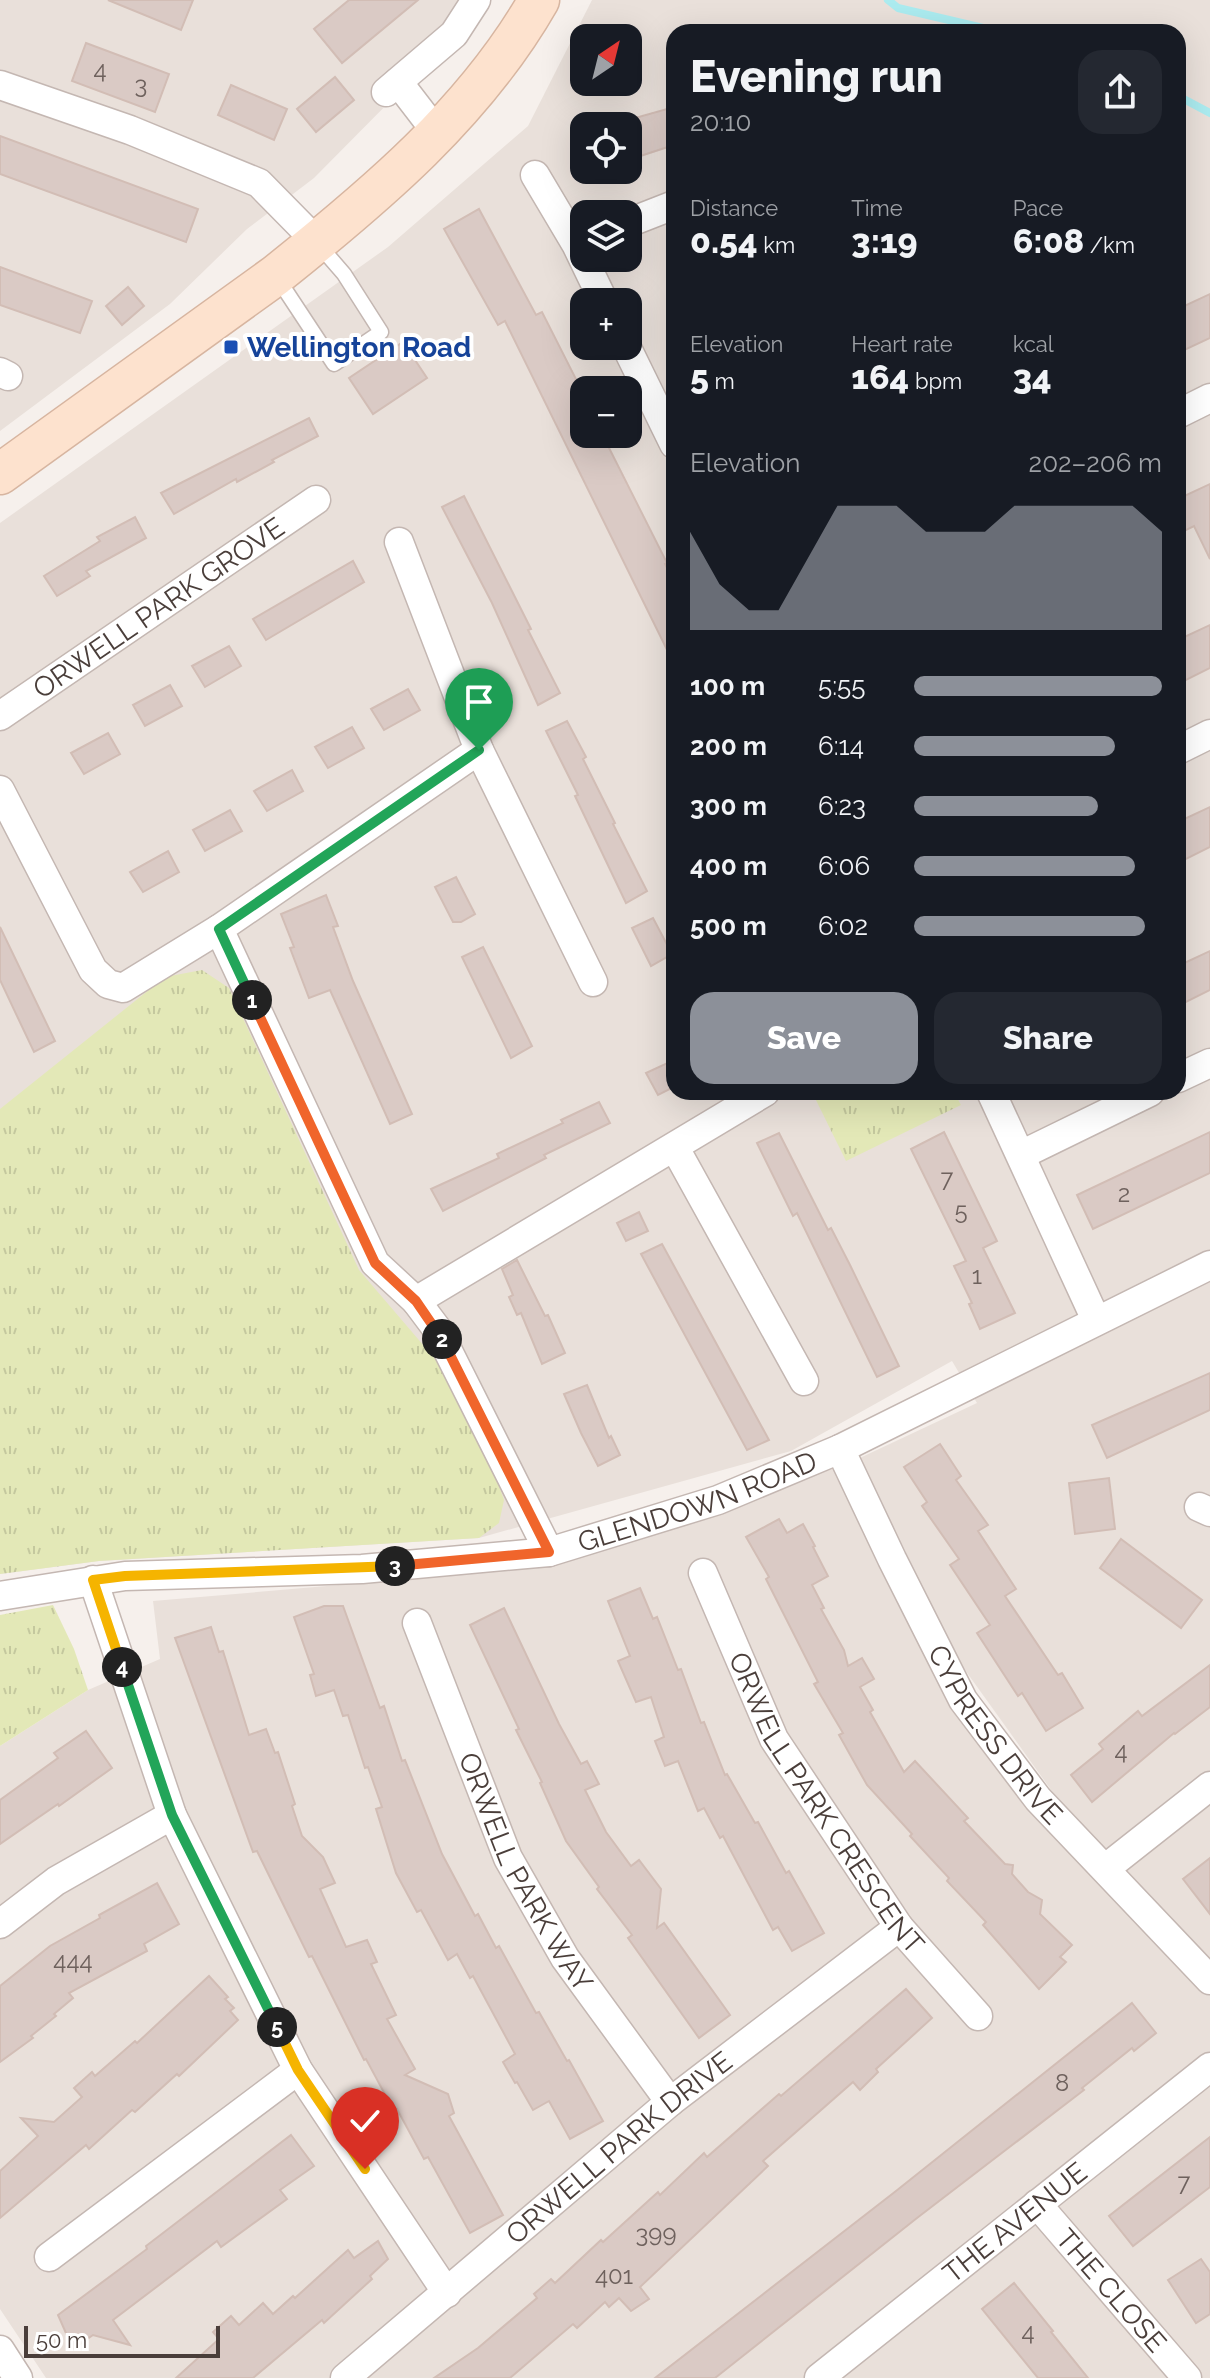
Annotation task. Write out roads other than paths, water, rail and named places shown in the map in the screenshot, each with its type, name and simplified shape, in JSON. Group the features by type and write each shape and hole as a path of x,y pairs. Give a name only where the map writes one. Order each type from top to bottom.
{"street":[{"path":"438,134 392,87 454,34 476,0"},
{"path":"0,474 276,275 317,242 438,134 494,70 539,0"},
{"path":"0,85 130,130 259,183 317,242"},
{"path":"535,175 570,227"},
{"path":"642,218 666,208"},
{"path":"633,360 666,428"},
{"path":"1186,410 1210,398"},
{"name":"ORWELL PARK GROVE","path":"0,716 316,500"},
{"path":"399,542 479,750 593,982"},
{"path":"1186,746 1210,734"},
{"path":"0,790 93,970 108,984 123,988 219,929 479,750"},
{"path":"219,929 375,1263 416,1301 437,1329 549,1552"},
{"path":"1186,1074 1210,1063"},
{"path":"416,1301 752,1100"},
{"path":"995,1100 1096,1320"},
{"path":"1021,1155 1134,1100"},
{"path":"675,1148 804,1381"},
{"name":"GLENDOWN ROAD","path":"0,1596 125,1576 362,1569 549,1552 718,1500 840,1449 1210,1265"},
{"name":"CYPRESS DRIVE","path":"840,1449 963,1700 1038,1799 1210,1980"},
{"name":"ORWELL PARK CRESCENT","path":"703,1573 774,1739 899,1927 978,2016"},
{"path":"93,1580 172,1815 298,2070 447,2293"},
{"name":"ORWELL PARK WAY","path":"417,1623 508,1858 565,1958 670,2102"},
{"path":"1106,1868 1210,1786"},
{"path":"0,1924 56,1881 172,1815"},
{"name":"ORWELL PARK DRIVE","path":"345,2378 670,2102 899,1927"},
{"name":"THE AVENUE","path":"819,2378 1210,2067"},
{"path":"49,2257 298,2070"},
{"name":"THE CLOSE","path":"1037,2204 1187,2378"},
{"path":"0,2350 18,2378"}],"lane":[{"path":"276,275 334,364 381,332 344,274 317,242"}],"waterway":[{"path":"888,0 898,8 966,24"},
{"path":"1186,100 1210,113"}],"place":[{"name":"Wellington Road","path":"231,347"}]}
